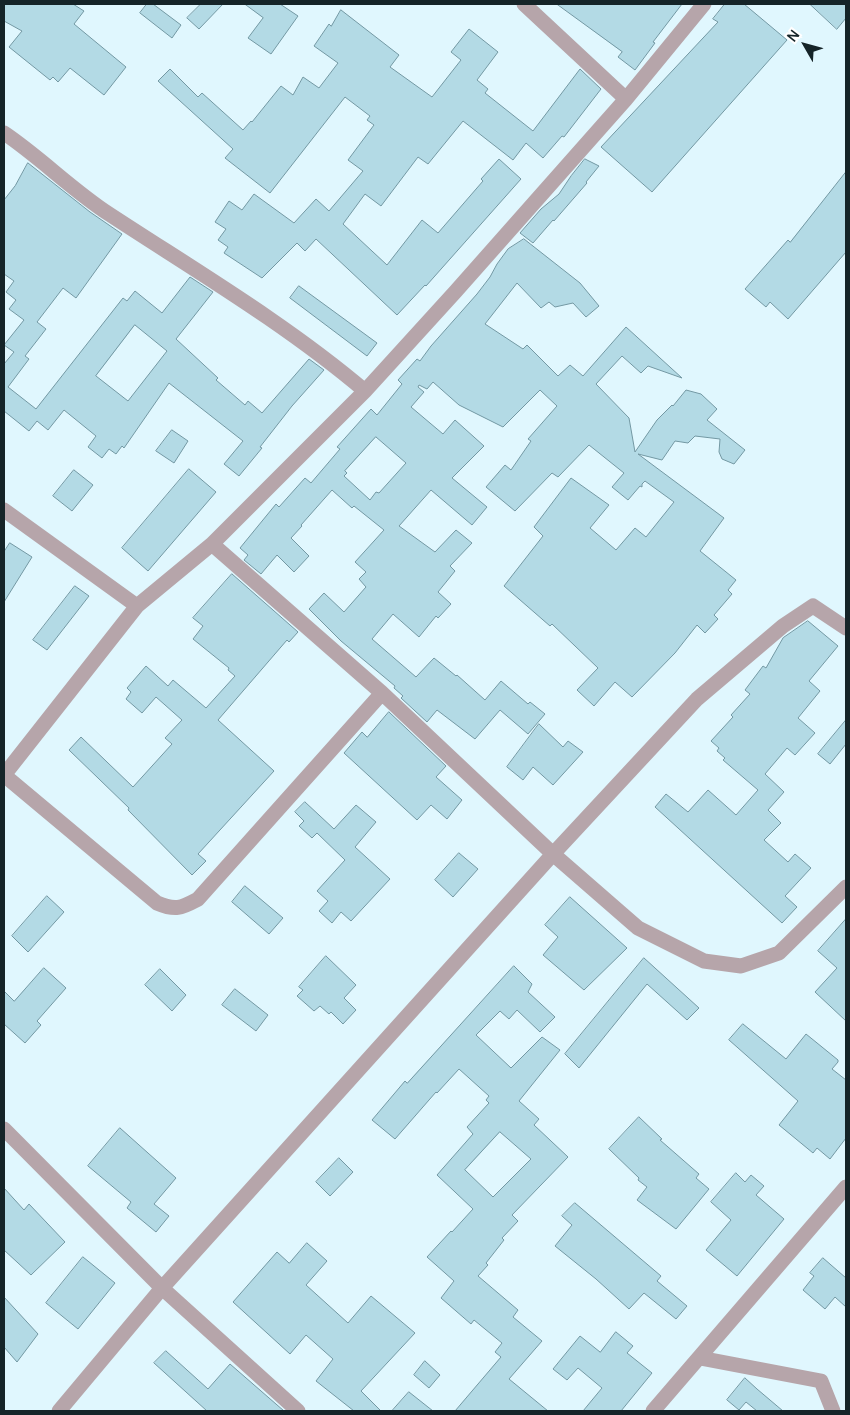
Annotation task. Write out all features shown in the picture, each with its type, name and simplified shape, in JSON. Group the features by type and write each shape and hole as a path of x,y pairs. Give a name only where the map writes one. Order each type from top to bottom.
{"street":[{"path":"524,4 626,99"},
{"path":"382,693 198,899 184,906 170,908 157,903 4,775 137,606 212,544 365,391 626,99 704,4"},
{"path":"4,133 107,212 213,281 325,358 365,391"},
{"path":"4,510 137,606"},
{"path":"212,544 382,693 553,854 638,928 704,961 741,966 779,953 846,887"},
{"path":"59,1411 162,1288 553,854 697,699 783,626 813,606 846,628"},
{"path":"4,1129 162,1288 298,1411"},
{"path":"653,1411 846,1187"},
{"path":"700,1358 821,1381 834,1411"}],"building":[{"path":"4,4 73,4 84,11 74,24 126,67 104,95 70,68 58,82 53,77 50,80 9,47 22,31 4,21"},
{"path":"147,4 153,4 181,25 172,38 140,13"},
{"path":"201,4 223,4 199,29 187,18"},
{"path":"245,4 280,4 298,16 271,54 248,38 263,18"},
{"path":"557,4 682,4 653,42 655,43 635,70 618,57 622,52"},
{"path":"725,4 744,4 787,40 652,192 601,147 718,22 713,19"},
{"path":"810,4 846,4 846,18 837,29"},
{"path":"341,10 399,55 390,67 432,97 461,60 451,52 469,29 498,52 477,80 488,89 485,93 533,131 580,69 601,89 564,137 562,136 543,158 526,143 513,160 463,121 428,164 418,157 381,206 365,194 343,224 387,265 422,220 438,233 483,181 481,179 499,159 521,179 426,286 397,315 316,239 305,251 297,243 262,278 224,253 228,247 218,240 226,229 215,222 229,201 242,210 254,194 294,223 316,199 329,211 363,171 348,160 374,125 367,120 370,116 345,97 270,193 225,158 233,149 158,81 170,69 198,97 202,93 243,130 252,122 281,86 293,95 303,77 319,88 338,63 314,46 329,24 331,26"},
{"path":"585,159 599,166 587,183 533,243 520,233 541,209 559,194"},
{"path":"28,163 90,212 122,234 76,298 63,288 37,322 46,329 25,356 29,359 8,387 36,409 123,298 127,301 135,291 162,313 190,277 213,292 176,339 218,378 216,380 245,405 248,401 262,413 309,359 324,370 292,406 239,476 224,464 243,441 169,383 124,448 122,446 116,454 109,449 102,458 88,447 96,436 64,410 48,430 37,421 29,431 4,411 4,364 14,352 4,345 24,320 9,309 16,300 6,292 14,281 4,274 4,200 15,186","holes":["135,325 167,351 128,401 96,376"]},
{"path":"846,172 846,252 788,319 770,302 766,307 745,289 788,240 790,242"},
{"path":"524,239 580,283 599,306 586,317 573,303 555,307 549,302 541,308 517,283 485,324 523,349 527,345 558,376 570,365 583,376 626,327 682,378 648,366 641,373 622,356 596,384 629,418 635,452 657,420 673,406 686,390 701,394 717,409 707,420 745,450 734,464 722,459 719,452 720,439 695,436 688,443 675,441 662,460 638,454 724,518 700,551 736,580 728,590 732,594 714,615 718,619 705,633 697,625 675,653 632,697 615,682 594,706 577,690 598,668 552,624 550,626 504,586 543,536 534,527 571,478 609,505 590,528 616,550 635,528 646,537 674,502 645,481 642,487 640,486 628,500 612,487 624,473 589,445 558,477 552,473 515,511 486,487 505,465 511,470 531,441 528,439 557,406 540,390 503,427 459,405 433,382 427,389 419,385 418,387 424,392 411,407 443,434 455,420 484,446 452,478 487,507 472,525 431,490 399,526 435,552 456,530 472,543 450,566 455,571 438,592 451,604 438,618 436,616 419,637 393,614 372,639 416,677 434,658 485,700 501,681 528,704 530,702 545,714 528,734 500,710 475,739 437,710 427,722 401,698 403,696 394,688 395,686 341,641 309,609 324,593 344,612 366,587 359,579 366,572 355,562 384,530 354,506 352,508 332,490 291,538 309,556 294,572 277,555 261,574 244,560 248,555 240,548 276,504 279,507 305,478 311,483 340,449 337,447 371,409 377,415 402,384 398,380 417,359 420,361 477,294 508,249","holes":["376,437 406,463 379,493 376,492 370,500 344,476 347,473 345,471"]},
{"path":"299,286 377,343 367,356 290,298"},
{"path":"172,430 188,441 174,463 156,451"},
{"path":"189,469 216,492 148,571 122,548"},
{"path":"74,470 93,485 72,511 53,496"},
{"path":"10,543 32,557 4,602 4,552"},
{"path":"232,574 298,632 289,642 287,640 218,720 274,771 198,854 206,861 192,875 128,810 129,808 69,750 81,737 133,787 172,744 165,738 182,720 156,697 142,713 126,699 131,692 127,688 146,666 168,686 173,680 206,708 235,676 228,670 229,668 193,639 203,626 193,618"},
{"path":"75,586 89,596 47,650 33,640"},
{"path":"808,621 838,646 809,681 820,691 798,718 815,733 795,755 787,748 765,774 784,792 768,810 781,823 764,840 788,862 795,854 811,868 785,896 797,907 782,923 655,807 666,794 688,812 708,790 736,815 758,790 723,760 725,758 717,751 719,748 711,741 733,717 731,715 750,694 745,690 763,666 766,668 783,638"},
{"path":"389,712 446,766 436,777 462,800 447,819 431,805 417,820 344,753 362,732 367,737"},
{"path":"846,720 846,744 830,764 818,754"},
{"path":"539,724 563,747 568,741 583,752 553,785 533,767 523,780 507,767"},
{"path":"305,802 334,829 356,805 376,822 355,847 390,879 351,921 341,912 332,923 319,911 328,901 317,891 345,860 317,833 312,838 299,826 304,821 295,812"},
{"path":"459,853 478,869 453,897 435,880"},
{"path":"245,886 283,918 269,934 232,902"},
{"path":"47,896 64,912 28,952 12,936"},
{"path":"570,897 627,948 584,990 543,955 558,937 545,925"},
{"path":"846,919 846,1021 815,992 837,968 818,951"},
{"path":"326,956 356,985 344,998 356,1010 343,1024 331,1012 329,1014 320,1006 314,1011 297,996 303,990 299,987"},
{"path":"644,958 699,1008 687,1020 647,984 579,1068 565,1054"},
{"path":"514,966 532,984 528,992 555,1017 540,1032 517,1010 509,1019 500,1011 476,1035 511,1068 542,1037 560,1050 519,1101 539,1119 534,1125 568,1157 512,1215 518,1221 502,1238 504,1240 486,1263 488,1265 478,1276 518,1310 513,1317 542,1341 509,1379 548,1411 455,1411 501,1357 495,1352 502,1343 474,1320 471,1324 441,1298 454,1281 427,1257 473,1209 437,1175 473,1134 467,1127 489,1103 486,1100 489,1096 459,1069 395,1139 372,1120 405,1081 407,1083","holes":["500,1132 531,1159 493,1197 465,1170"]},
{"path":"44,968 66,988 37,1021 41,1025 25,1043 4,1024 4,991 14,1001"},
{"path":"160,969 186,995 172,1011 145,985"},
{"path":"235,989 268,1015 256,1031 222,1005"},
{"path":"743,1024 786,1059 806,1034 838,1060 832,1069 846,1080 846,1138 830,1159 817,1148 813,1153 779,1125 798,1101 729,1040"},
{"path":"639,1117 662,1139 660,1140 699,1174 696,1178 709,1189 676,1229 637,1200 647,1187 609,1149"},
{"path":"120,1128 176,1178 154,1204 169,1216 156,1232 127,1208 131,1202 88,1166"},
{"path":"339,1158 353,1172 330,1196 316,1182"},
{"path":"736,1173 745,1182 751,1175 764,1186 756,1195 784,1219 737,1276 706,1250 731,1220 711,1202"},
{"path":"4,1188 24,1210 29,1204 65,1242 31,1275 4,1250"},
{"path":"575,1203 661,1276 657,1281 687,1306 676,1319 644,1293 629,1309 555,1246 572,1225 562,1216"},
{"path":"307,1243 327,1261 306,1285 348,1323 371,1296 415,1333 361,1391 381,1411 354,1411 316,1381 333,1359 306,1335 290,1354 233,1302 277,1252 289,1263"},
{"path":"83,1257 115,1283 78,1329 46,1303"},
{"path":"823,1258 846,1278 846,1307 835,1297 825,1309 803,1290 814,1276 810,1273"},
{"path":"4,1297 38,1334 17,1362 4,1347"},
{"path":"616,1332 633,1346 627,1353 652,1373 621,1411 583,1411 602,1388 578,1368 567,1380 553,1369 580,1336 600,1352"},
{"path":"166,1351 208,1389 230,1364 284,1411 207,1411 154,1363"},
{"path":"425,1361 440,1375 429,1388 414,1375"},
{"path":"745,1378 783,1411 757,1411 746,1402 739,1410 727,1400"},
{"path":"409,1392 433,1411 392,1411"}]}
